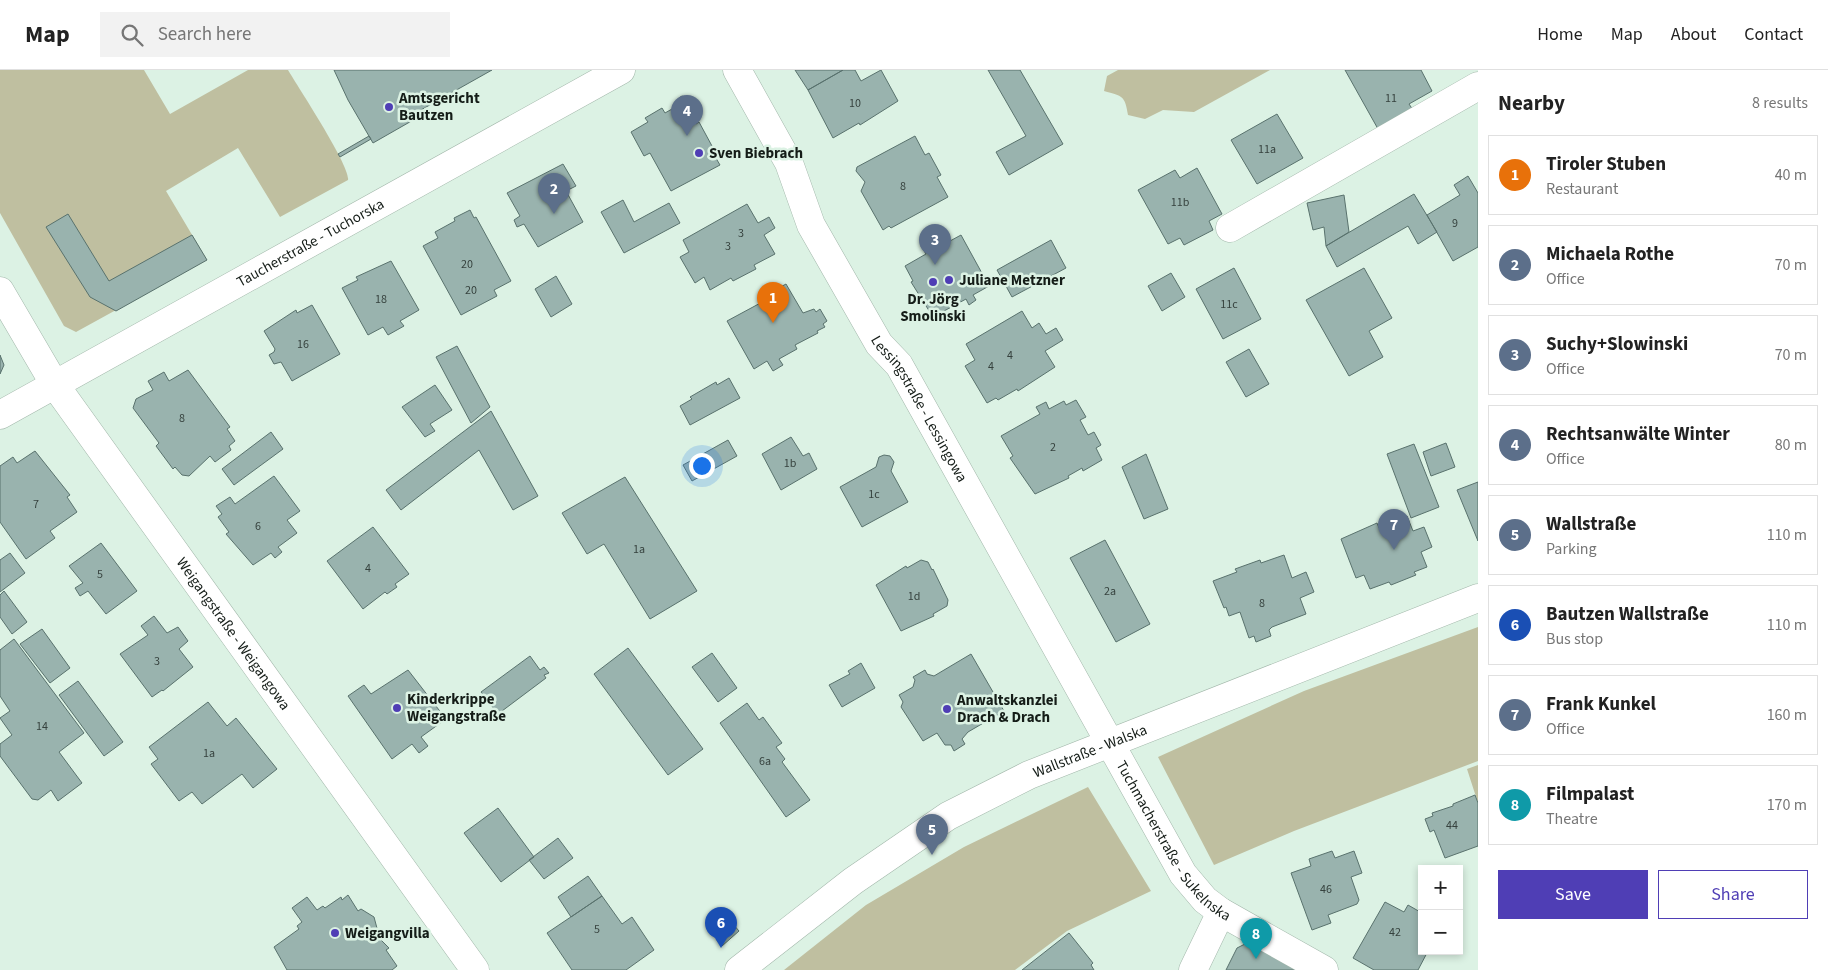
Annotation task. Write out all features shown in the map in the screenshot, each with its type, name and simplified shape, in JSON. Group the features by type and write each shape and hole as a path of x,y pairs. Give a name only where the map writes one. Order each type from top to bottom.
{"street":[{"name":"Taucherstraße - Tuchorska","path":"0,415 621,70"},
{"name":"Lessingstraße - Lessingowa","path":"737,70 789,163 811,225 879,344 899,365 1111,744"},
{"path":"1473,70 1478,79"},
{"path":"1230,228 1478,86"},
{"name":"Weigangstraße - Weigangowa","path":"0,291 55,385 475,970"},
{"name":"Wallstraße - Walska","path":"739,970 853,881 948,816 1029,775 1478,598"},
{"name":"Tuchmacherstraße - Sukelnska","path":"1111,744 1183,874 1205,900 1221,912 1324,970"},
{"path":"1194,970 1221,912"}],"green space":[{"path":"0,70 144,70 170,114 248,70 288,70 333,144 347,172 348,180 280,217 238,148 166,191 207,260 76,332 64,326 0,213"},
{"path":"1118,70 1270,70 1194,112 1163,110 1145,119 1128,115 1126,104 1122,98 1104,91 1107,76"},
{"path":"1478,627 1478,761 1294,831 1214,865 1158,757 1304,691"},
{"path":"1478,765 1478,803 1467,769"},
{"path":"1088,787 1151,891 1067,931 1015,970 784,970 866,905 964,847"}],"building":[{"name":"Amtsgericht Bautzen","path":"334,70 492,70 412,115 415,119 373,143 348,100"},
{"path":"795,70 843,70 808,90"},
{"path":"843,70 855,70 861,81 881,70 898,101 860,125 859,123 833,138 808,90"},
{"path":"988,70 1020,70 1063,144 1009,175 996,152 1026,136"},
{"path":"1345,70 1421,70 1432,91 1409,104 1413,110 1378,129"},
{"path":"682,96 691,100 687,108 696,124 699,122 712,146 710,148 720,165 671,191 650,153 644,156 631,132 648,122 645,118 662,108 665,113 679,105 679,98"},
{"path":"1277,114 1303,158 1257,184 1231,140"},
{"path":"369,136 371,139 340,157 338,154"},
{"path":"915,136 925,155 929,153 941,175 937,177 948,197 891,228 889,226 883,230 861,191 865,182 856,171 857,167"},
{"path":"563,164 576,186 566,191 583,222 538,247 524,224 517,227 514,220 520,216 507,193"},
{"path":"1197,168 1222,214 1209,221 1213,230 1184,245 1180,238 1168,244 1138,190 1175,170 1180,178"},
{"path":"1468,176 1478,193 1478,247 1453,261 1427,215 1460,195 1454,185"},
{"path":"1414,194 1437,232 1418,244 1408,226 1337,267 1326,246"},
{"path":"1344,195 1349,232 1326,246 1324,227 1313,230 1307,203"},
{"path":"623,200 634,222 669,203 680,223 624,253 601,212"},
{"path":"747,204 758,223 769,217 775,228 764,235 775,254 754,265 756,269 733,281 731,278 710,290 704,277 695,283 680,257 689,252 683,240"},
{"path":"470,210 474,218 476,217 511,281 494,290 497,296 461,315 423,246 438,238 435,232 455,221 454,218"},
{"path":"68,214 109,281 192,235 207,260 116,311 90,297 46,227"},
{"path":"961,235 989,286 973,295 976,300 969,305 966,299 933,317 911,282 913,281 905,266 926,254 921,246 934,238 939,247"},
{"path":"1051,240 1066,268 1012,297 997,270"},
{"path":"391,261 419,310 400,321 404,326 388,335 383,327 368,335 342,288 358,280 356,277"},
{"path":"1234,268 1261,319 1223,339 1196,289"},
{"path":"1364,268 1392,318 1369,331 1383,357 1349,376 1306,300"},
{"path":"1171,273 1185,297 1162,311 1148,286"},
{"path":"556,276 572,304 551,317 535,289"},
{"path":"786,284 803,313 814,309 816,312 820,309 827,321 823,324 825,327 817,331 818,333 795,345 797,349 779,359 783,365 773,371 767,361 754,369 727,321 766,300 764,296"},
{"path":"312,305 340,354 292,381 281,362 274,364 269,355 275,349 264,331 296,310 297,313"},
{"path":"1022,311 1032,328 1039,323 1046,334 1056,328 1063,340 1045,351 1055,367 1018,391 1017,389 998,400 996,398 987,403 965,366 975,360 966,344"},
{"path":"457,346 490,407 471,423 436,357"},
{"path":"1249,349 1269,384 1246,397 1226,362"},
{"path":"0,355 4,365 0,374"},
{"path":"188,370 230,427 227,429 235,441 229,446 231,450 215,462 210,456 189,476 182,475 175,467 173,469 156,446 159,443 133,408 136,399 153,390 148,381 164,372 169,381"},
{"path":"729,378 740,398 690,425 680,406 692,399 690,397 716,382 717,385"},
{"path":"435,385 452,410 430,424 435,431 425,437 402,407"},
{"path":"1076,400 1086,417 1080,420 1088,435 1094,432 1101,445 1096,448 1102,460 1083,471 1082,468 1068,476 1069,478 1035,494 1010,458 1013,456 1001,436 1040,414 1036,407 1046,402 1049,409 1064,401 1066,405"},
{"path":"491,411 538,496 513,510 479,450 401,510 386,490"},
{"path":"271,432 283,449 234,485 222,469"},
{"path":"791,437 803,456 809,453 817,469 781,490 762,454"},
{"path":"728,440 737,456 692,481 683,465"},
{"path":"1446,443 1455,467 1431,476 1423,452"},
{"path":"1414,444 1439,507 1411,518 1387,454"},
{"path":"35,451 70,495 67,497 77,512 50,531 55,538 26,559 0,522 0,466 13,457 17,463"},
{"path":"1146,454 1168,509 1144,519 1122,467"},
{"path":"884,455 890,456 894,462 891,471 908,502 862,527 840,487 876,467 879,457"},
{"path":"274,476 300,511 287,520 297,533 278,547 282,552 275,558 271,553 253,565 226,534 229,532 218,517 222,514 216,506 230,497 235,504"},
{"path":"625,477 697,591 650,619 604,544 587,554 562,513"},
{"path":"1478,482 1478,541 1457,490"},
{"path":"1407,516 1413,531 1424,527 1432,547 1421,552 1427,567 1414,572 1416,575 1391,585 1389,582 1370,589 1364,575 1356,578 1341,539 1377,523 1379,528"},
{"path":"373,527 409,574 395,584 397,587 387,594 385,592 363,609 327,561"},
{"path":"1105,540 1150,624 1116,642 1070,558"},
{"path":"101,543 137,591 106,614 88,591 80,596 75,588 83,583 69,566"},
{"path":"10,553 25,573 0,592 0,560"},
{"path":"1284,555 1292,578 1306,572 1314,592 1300,598 1306,614 1272,627 1269,630 1271,636 1256,642 1254,636 1249,638 1240,612 1229,616 1213,581 1237,572 1235,569 1260,560 1261,563"},
{"path":"921,560 928,562 933,569 948,600 947,606 933,614 934,616 901,631 876,585 906,566 907,568"},
{"path":"4,591 27,622 12,634 0,617 0,595"},
{"path":"154,616 167,633 178,627 188,641 179,649 193,667 163,691 152,697 120,654 148,635 141,626"},
{"path":"42,629 70,668 50,683 20,644"},
{"path":"14,639 84,733 59,752 82,783 58,801 51,790 38,800 32,799 0,756 0,744 12,735 0,718 10,711 0,696 0,650"},
{"path":"628,648 703,749 668,775 594,674"},
{"path":"712,653 737,688 718,702 692,667"},
{"path":"971,654 1004,711 968,732 962,739 965,744 954,751 951,745 945,745 937,733 923,741 901,707 903,702 899,695 913,687 915,680 913,677 925,670 927,674 934,676"},
{"path":"530,656 540,670 544,667 549,673 544,675 546,678 498,714 481,692"},
{"path":"861,663 875,688 842,707 829,685 850,674 848,671"},
{"name":"Kinderkrippe Weigangstraße","path":"408,670 446,719 421,737 428,746 419,753 412,744 392,759 348,696 364,685 371,694"},
{"path":"78,681 123,742 104,756 59,695"},
{"path":"208,702 227,726 236,718 277,769 253,788 242,774 202,804 192,792 179,801 151,764 158,759 149,747"},
{"path":"747,703 759,720 763,717 782,743 776,747 785,759 782,762 810,800 786,817 720,723"},
{"path":"1475,795 1478,803 1478,846 1445,858 1434,830 1430,832 1425,819 1433,816 1432,813 1453,806 1453,804"},
{"path":"498,808 534,857 501,882 464,833"},
{"path":"558,838 573,858 544,879 529,860"},
{"path":"1332,851 1335,858 1354,851 1362,873 1351,877 1359,900 1357,904 1328,915 1331,923 1312,930 1291,873 1311,866 1309,859"},
{"path":"588,876 602,896 571,917 558,897"},
{"name":"Weigangvilla","path":"348,895 358,911 361,909 374,917 378,932 375,934 389,948 386,950 397,966 392,970 287,970 274,947 299,929 297,926 302,922 292,908 307,897 317,910 323,906 325,908 341,897 342,900"},
{"path":"602,896 622,924 632,917 654,950 626,970 572,970 547,933"},
{"path":"1385,902 1404,912 1408,905 1418,911 1418,955 1426,955 1418,970 1374,970 1353,958"},
{"path":"733,924 739,931 722,946 716,939"},
{"path":"1069,933 1093,963 1091,965 1094,970 1022,970"},
{"path":"1249,942 1303,970 1226,970 1237,948"}],"place":[{"name":"Amtsgericht Bautzen","path":"389,107"},
{"name":"Rechtsanwälte Winter","path":"687,136"},
{"name":"Sven Biebrach","path":"699,153"},
{"name":"Michaela Rothe","path":"554,214"},
{"name":"Suchy+Slowinski","path":"935,265"},
{"name":"Juliane Metzner","path":"949,280"},
{"name":"Dr. Jörg Smolinski","path":"933,282"},
{"name":"Tiroler Stuben","path":"773,323"},
{"name":"Frank Kunkel","path":"1394,550"},
{"name":"Kinderkrippe Weigangstraße","path":"397,708"},
{"name":"Anwaltskanzlei Drach & Drach","path":"947,709"},
{"name":"Wallstraße","path":"932,855"},
{"name":"Weigangvilla","path":"335,933"},
{"name":"Bautzen Wallstraße","path":"721,948"},
{"name":"Filmpalast","path":"1256,959"}]}
